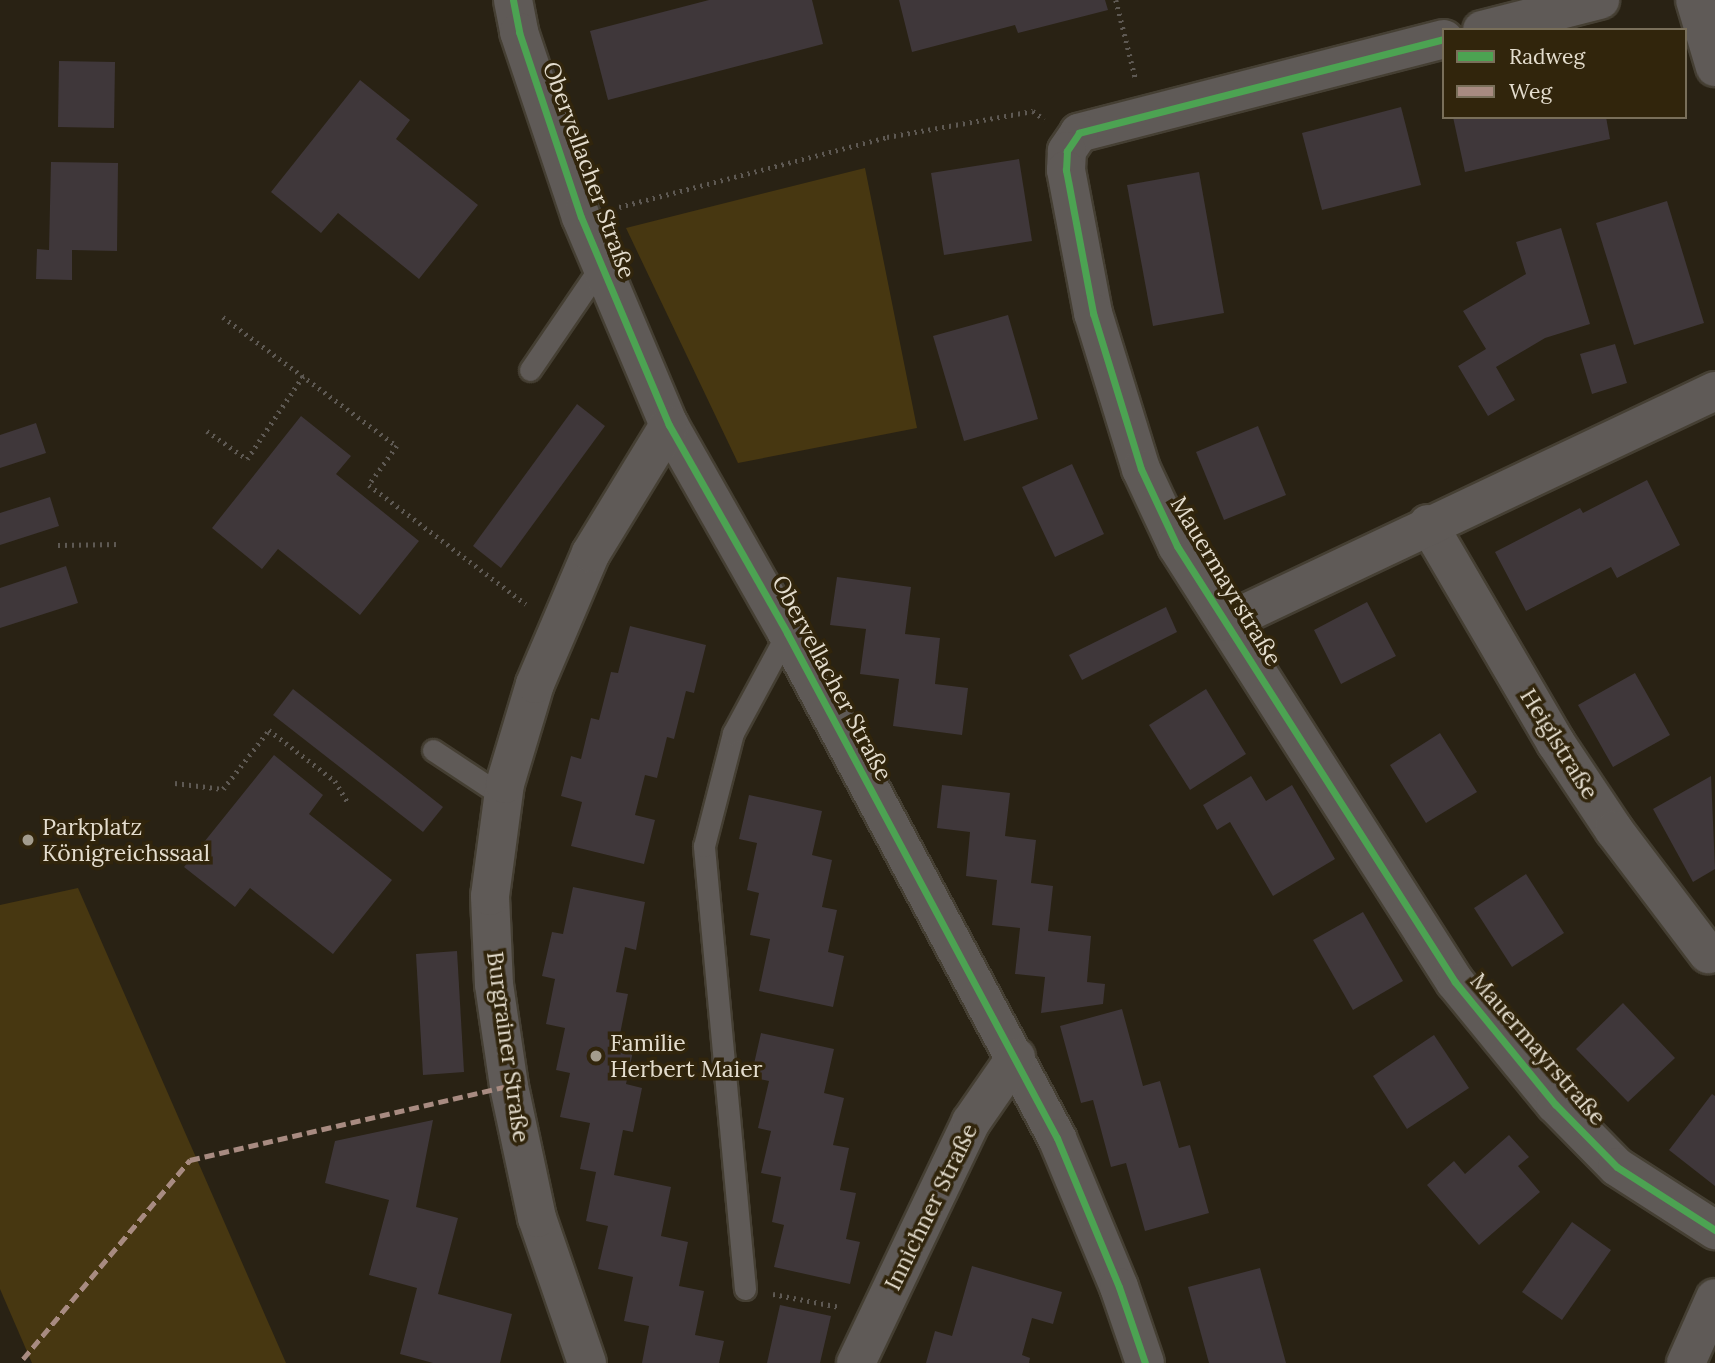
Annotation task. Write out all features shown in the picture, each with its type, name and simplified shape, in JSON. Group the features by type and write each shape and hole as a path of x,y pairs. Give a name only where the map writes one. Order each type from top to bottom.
{"street":[{"name":"Obervellacher Straße","path":"513,0 519,32 581,217 669,425 787,633 1016,1057 1057,1138 1119,1287 1144,1363"},
{"path":"1490,28 1600,0"},
{"path":"1695,0 1715,67"},
{"path":"1072,139 1093,128 1145,114 1442,40"},
{"name":"Mauermayrstraße","path":"1072,139 1066,170 1069,198 1093,313 1120,411 1141,469 1177,546 1455,982 1555,1104 1617,1167 1715,1230"},
{"path":"1227,622 1428,524 1715,391"},
{"name":"Burgrainer Straße","path":"587,1363 537,1218 502,1035 490,896 504,797 535,684 556,627 591,553 669,425"},
{"name":"Heiglstraße","path":"1428,524 1556,743 1614,830 1708,954"},
{"name":"Innichner Straße","path":"856,1363 971,1122 1016,1057"},
{"path":"1686,1363 1715,1298"}],"lane":[{"path":"530,370 601,266"},
{"name":"Obervellacher Straße","path":"745,1289 716,1005 704,846 733,733 787,633"},
{"path":"433,750 504,797"}],"path":[{"path":"1116,0 1145,114"},
{"path":"581,217 887,137 1033,111 1072,139"},
{"path":"223,317 397,446 369,485 556,627"},
{"path":"207,431 247,459 303,376"},
{"path":"58,545 120,544"},
{"path":"175,783 223,789 269,730 335,781 348,803"},
{"path":"777,1294 832,1306"}],"shaded area":[{"path":"865,168 917,428 738,463 626,228"},
{"path":"78,888 286,1363 32,1363 0,1289 0,905"}],"building":[{"path":"709,0 812,0 823,44 608,100 590,31"},
{"path":"899,0 1105,0 1108,10 1018,33 1015,25 912,52"},
{"path":"59,61 115,62 114,128 58,127"},
{"path":"360,80 410,120 396,139 478,205 419,279 338,213 321,233 271,192"},
{"path":"1401,107 1421,185 1322,210 1302,133"},
{"path":"1453,119 1606,119 1610,139 1465,172"},
{"path":"1019,159 1032,241 944,255 931,173"},
{"path":"51,162 118,163 117,251 72,250 72,280 36,279 37,249 49,250"},
{"path":"1199,172 1224,313 1153,326 1127,185"},
{"path":"1667,201 1704,323 1634,345 1596,223"},
{"path":"1561,228 1590,324 1545,338 1496,367 1515,400 1488,416 1458,366 1486,349 1463,311 1526,274 1516,242"},
{"path":"1008,315 1038,419 964,441 933,336"},
{"path":"1615,344 1627,383 1592,394 1580,354"},
{"path":"577,404 605,426 501,568 473,546"},
{"path":"301,416 351,456 336,474 419,541 360,615 278,549 262,569 212,528"},
{"path":"36,423 46,453 0,468 0,435"},
{"path":"1258,426 1286,495 1224,520 1196,452"},
{"path":"1072,464 1104,534 1055,557 1022,487"},
{"path":"1647,480 1680,545 1617,578 1611,567 1526,611 1495,552 1580,508 1583,513"},
{"path":"50,497 59,526 0,545 0,513"},
{"path":"66,566 78,603 0,628 0,588"},
{"path":"837,577 911,587 905,634 940,638 935,684 968,688 962,735 893,726 899,679 860,674 866,629 830,625"},
{"path":"1367,602 1396,656 1341,684 1314,630"},
{"path":"1166,607 1177,632 1082,680 1069,655"},
{"path":"630,626 706,645 694,693 686,691 674,739 667,737 657,778 645,775 635,815 655,820 644,864 571,846 582,802 561,796 571,756 581,759 591,718 599,720 611,672 618,673"},
{"path":"1635,673 1670,735 1613,767 1578,705"},
{"path":"293,689 443,807 423,832 273,715"},
{"path":"1206,689 1246,754 1190,790 1149,725"},
{"path":"1440,733 1477,792 1426,823 1390,765"},
{"path":"274,755 323,795 309,814 392,880 333,954 250,888 235,907 184,867"},
{"path":"1251,776 1266,801 1292,785 1335,859 1273,896 1230,822 1217,830 1203,805"},
{"path":"1711,776 1715,869 1693,882 1653,809"},
{"path":"942,785 1010,793 1005,836 1036,840 1031,883 1053,886 1048,931 1091,936 1087,982 1105,984 1103,1004 1041,1013 1045,977 1015,974 1020,928 992,925 997,880 966,876 970,832 937,828"},
{"path":"749,795 822,811 812,855 832,860 822,907 837,910 828,952 844,956 833,1007 759,991 770,939 750,935 759,893 747,890 757,843 739,839"},
{"path":"1526,874 1564,933 1512,967 1474,908"},
{"path":"573,887 645,902 636,950 625,947 616,992 628,994 619,1039 635,1042 626,1084 642,1088 633,1132 623,1130 614,1175 671,1187 661,1236 688,1242 679,1286 704,1291 695,1335 724,1341 719,1363 642,1363 649,1326 624,1321 633,1277 598,1269 608,1226 586,1221 596,1172 580,1169 590,1123 560,1117 570,1073 556,1070 565,1028 546,1024 555,979 542,976 552,932 563,934"},
{"path":"1363,912 1403,981 1353,1010 1313,940"},
{"path":"457,951 464,1072 423,1075 416,954"},
{"path":"1623,1003 1675,1058 1628,1102 1576,1049"},
{"path":"1122,1009 1143,1086 1160,1081 1179,1148 1190,1145 1209,1213 1145,1231 1126,1163 1111,1167 1093,1100 1081,1103 1060,1026"},
{"path":"761,1033 834,1049 824,1093 844,1098 833,1145 849,1148 840,1190 856,1193 846,1239 860,1242 850,1284 774,1267 784,1225 772,1222 781,1177 761,1173 771,1131 758,1128 769,1081 751,1077"},
{"path":"1434,1035 1469,1088 1407,1129 1373,1076"},
{"path":"1712,1094 1715,1096 1715,1186 1669,1150"},
{"path":"433,1120 416,1207 458,1218 438,1294 512,1314 500,1363 433,1363 400,1354 417,1288 369,1275 389,1200 325,1183 335,1141"},
{"path":"1509,1135 1529,1157 1518,1166 1540,1192 1479,1245 1427,1185 1454,1161 1465,1174"},
{"path":"1572,1222 1611,1250 1562,1320 1522,1292"},
{"path":"972,1266 1062,1292 1053,1324 1032,1318 1022,1355 1030,1358 1029,1363 926,1363 935,1331 952,1336"},
{"path":"1260,1268 1286,1363 1209,1363 1188,1287"},
{"path":"780,1305 831,1316 820,1363 767,1363"}],"marked path":[{"path":"23,1359 190,1160 509,1086"}],"cycle path":[{"path":"513,0 519,32 581,217 669,425 787,633 1057,1138 1119,1287 1145,1363"},
{"path":"1442,40 1079,133 1067,151 1066,170 1093,313 1141,469 1177,546 1455,982 1555,1104 1617,1167 1715,1230"}],"place":[{"name":"Parkplatz Königreichssaal","path":"28,840"},
{"name":"Familie Herbert Maier","path":"596,1056"}]}
